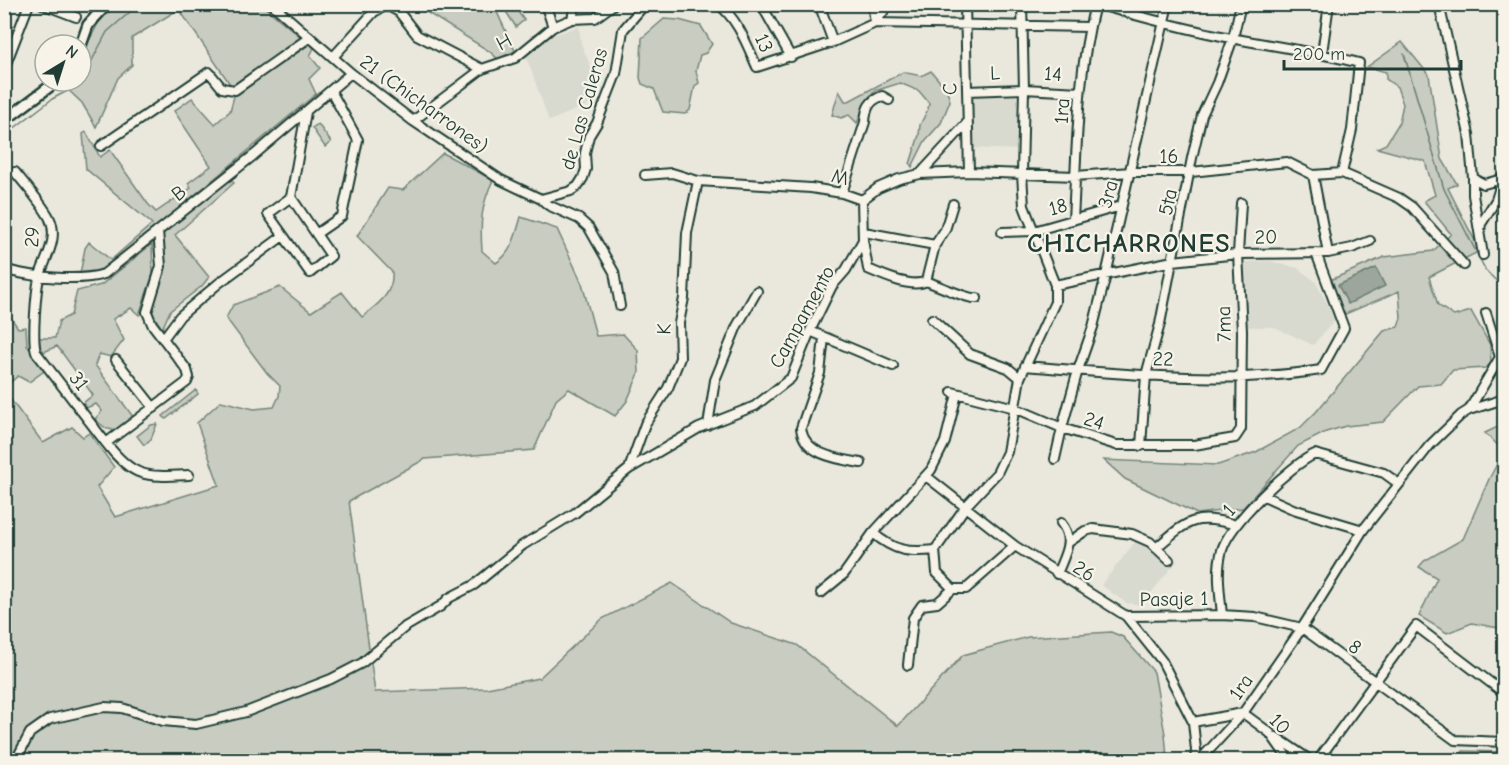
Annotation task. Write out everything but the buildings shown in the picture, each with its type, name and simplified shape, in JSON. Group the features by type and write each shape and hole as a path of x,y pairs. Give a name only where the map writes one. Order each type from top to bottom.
{"main road":[{"path":"85,33 95,16 107,4"},
{"path":"6,119 41,93"}],"street":[{"path":"4,69 28,4"},
{"path":"42,4 76,17"},
{"name":"21 (Chicharrones)","path":"272,4 351,73 413,121 501,180 579,219 589,228 614,272 620,306"},
{"path":"545,4 553,27"},
{"path":"572,19 575,4"},
{"name":"H","path":"413,121 482,69 515,58 553,27 572,19 595,18 614,4"},
{"name":"de Las Caleras","path":"540,199 571,191 583,178 586,169 585,153 590,136 616,74 623,30 645,4"},
{"name":"13","path":"718,4 727,11 741,32 757,67 791,57"},
{"path":"761,4 791,57 833,42 875,23 1089,27"},
{"path":"819,4 833,42"},
{"path":"872,4 875,23"},
{"path":"875,23 889,4"},
{"name":"C","path":"965,4 969,172"},
{"path":"1015,546 971,587 953,589 937,573 935,550 966,506 997,473 1007,452 1020,378 1055,302 1055,285 1024,206 1022,4"},
{"path":"1096,4 1163,23 1322,53 1359,63 1352,130 1342,173"},
{"name":"1ra","path":"1073,220 1080,92 1089,27 1096,4"},
{"name":"3ra","path":"1055,459 1106,275 1168,4"},
{"name":"5ta","path":"1141,446 1146,375 1160,324 1202,115 1233,38 1241,4"},
{"path":"1322,53 1329,4"},
{"path":"1438,4 1468,134 1473,195 1484,255"},
{"path":"333,56 371,8 384,7 399,12 417,35 482,69"},
{"path":"101,146 209,72 222,88 235,90 310,37"},
{"name":"B","path":"4,269 40,277 99,276 240,167 351,73"},
{"name":"L","path":"967,91 1024,89"},
{"name":"14","path":"1024,89 1080,92"},
{"path":"316,234 342,216 358,140 331,91"},
{"path":"842,193 869,104 882,96 889,100"},
{"path":"291,197 331,256 310,273 268,214 291,197 306,112"},
{"path":"920,174 967,123"},
{"name":"16","path":"1022,174 1075,176 1131,172 1191,172 1287,162 1313,175"},
{"name":"29","path":"15,172 50,218 52,246 40,277"},
{"name":"M","path":"645,175 672,172 698,181 811,188 842,193 862,200 878,188 899,179 920,174 969,172 1022,174"},
{"path":"1328,253 1313,175 1342,173 1399,198 1412,207 1464,265"},
{"path":"1473,178 1484,184 1503,177"},
{"path":"1479,232 1481,224 1496,200 1503,177"},
{"name":"K","path":"629,469 645,424 668,388 680,358 679,323 684,298 687,233 698,181"},
{"path":"862,200 863,236 868,269 890,279 918,284 927,281 951,289 971,300 977,298"},
{"name":"7ma","path":"1231,439 1238,436 1241,429 1242,331 1238,254 1241,203"},
{"path":"927,281 935,245 945,230 953,204"},
{"name":"18","path":"1002,232 1034,231 1121,206"},
{"path":"106,443 187,382 189,377 187,370 152,324 147,312 161,266 158,231"},
{"path":"163,339 180,316 283,236"},
{"path":"863,236 935,245"},
{"name":"Campamento","path":"16,760 30,733 50,720 104,707 122,708 162,721 196,723 246,712 331,679 362,663 405,627 441,606 449,598 474,585 523,545 575,513 629,469 708,425 754,406 791,378 832,286 846,270 863,236"},
{"name":"20","path":"1055,285 1173,261 1238,254 1328,253 1370,241"},
{"name":"22","path":"1025,366 1146,375 1240,377 1320,370 1344,328 1316,253"},
{"name":"31","path":"40,277 35,334 36,352 120,461 145,476 189,475"},
{"path":"708,425 715,380 737,326 757,291"},
{"path":"1469,410 1500,357 1486,313"},
{"path":"932,319 970,354 1008,368 1020,378"},
{"path":"810,332 892,366"},
{"path":"825,338 820,373 801,432 808,446 815,450 861,463"},
{"path":"116,360 154,408"},
{"name":"24","path":"926,476 945,442 955,393 1015,408 1062,428 1116,445 1194,445 1231,439"},
{"path":"1302,628 1363,530 1443,430 1469,410 1504,399"},
{"name":"1","path":"1222,615 1219,587 1220,557 1226,540 1236,525 1293,467 1315,454 1384,473 1400,484"},
{"path":"820,593 844,574 873,534 926,476"},
{"name":"26","path":"926,476 1015,546 1126,616 1162,661 1193,722"},
{"path":"1264,496 1293,509 1363,530"},
{"path":"1156,548 1186,523 1196,520 1214,520 1236,525"},
{"path":"1057,574 1069,542 1068,531 1061,523"},
{"path":"1069,542 1085,531 1103,529 1143,538 1169,560"},
{"path":"873,534 885,544 901,550 917,552 935,550"},
{"path":"908,664 914,618 922,605 937,603 953,589"},
{"name":"Pasaje 1","path":"1126,616 1222,615"},
{"name":"8","path":"1222,615 1255,617 1302,628 1455,740 1504,742"},
{"path":"1317,760 1416,626 1504,693"},
{"name":"1ra","path":"1200,760 1243,713 1302,628"},
{"path":"1195,760 1193,722 1243,713"},
{"name":"10","path":"1243,713 1270,733 1289,760"},
{"path":"1270,733 1310,760"}],"shaded area":[{"path":"118,5 262,5 302,38 232,87 179,9 132,38 132,65 118,78 96,127 82,103 71,93 93,93 93,33 101,18"},
{"path":"415,5 513,5 524,20 516,27 503,7 498,7 496,10 515,51 498,59"},
{"path":"664,19 679,20 701,26 712,44 706,53 700,55 696,71 699,83 695,86 690,110 685,114 663,112 654,89 642,84 640,78 642,38"},
{"path":"579,26 581,43 598,85 588,105 549,121 526,56 548,37"},
{"path":"1402,42 1429,75 1442,159 1457,184 1448,188 1480,251 1429,277 1438,305 1454,316 1471,311 1490,345 1491,363 1486,368 1453,370 1441,384 1418,386 1383,422 1346,426 1326,432 1298,446 1243,508 1197,514 1125,479 1104,460 1218,465 1256,452 1300,428 1384,331 1398,327 1401,318 1399,291 1343,315 1328,281 1384,257 1433,251 1451,234 1424,201 1435,195 1425,161 1377,148 1386,144 1399,123 1403,104 1397,87 1386,79 1386,72 1367,67"},
{"path":"310,44 314,48 310,56 320,68 309,79 316,94 107,268 93,274 80,274 85,248 89,242 111,260 152,224 86,169 83,134 86,132 100,157 110,150 156,212 191,188 188,183 211,166 174,111 192,98 215,124 230,111 234,96"},
{"path":"931,71 947,90 950,101 941,123 925,141 912,167 910,164 920,125 929,103 919,91 900,83 875,91 869,97 857,123 849,115 841,118 832,115 839,91 845,101 849,101 903,72 921,76"},
{"path":"973,95 1017,96 1017,150 970,148"},
{"path":"318,124 331,142 325,147 312,128"},
{"path":"443,153 493,180 482,214 482,251 496,263 501,259 513,243 521,217 557,229 582,283 596,336 623,334 638,350 639,373 627,401 615,416 569,389 556,400 534,450 425,459 349,501 375,692 487,688 539,678 602,619 672,583 731,623 797,645 898,726 963,655 1028,637 1111,632 1123,637 1154,672 1165,734 1166,760 5,760 5,392 43,443 72,427 83,437 89,433 114,467 97,487 115,517 219,485 197,423 221,401 254,409 274,407 280,386 267,373 226,318 233,305 280,287 311,312 342,292 362,317 387,293 392,280 392,272 357,236 388,188 403,190"},
{"path":"230,179 234,183 175,235 209,277 202,286 170,311 162,329 152,313 154,299 165,273 163,234"},
{"path":"152,244 153,274 139,315 131,308 113,319 124,340 111,357 99,354 95,365 134,418 118,429 110,430 95,419 102,411 96,404 86,408 83,403 93,395 57,346 44,352 39,338 55,338 59,321 71,315 77,291 101,285"},
{"path":"1270,261 1298,268 1315,281 1336,319 1313,345 1274,327 1246,327 1244,262"},
{"path":"1376,268 1385,286 1348,304 1338,285"},
{"path":"5,309 18,328 26,327 27,345 44,371 29,382 18,376 5,387 5,359 7,356"},
{"path":"196,390 198,394 166,419 163,416"},
{"path":"157,424 151,439 144,445 137,436 151,425"},
{"path":"1504,424 1504,451 1485,433"},
{"path":"1504,451 1504,629 1472,623 1447,633 1419,616 1437,578 1419,567 1424,561 1463,539"},
{"path":"1142,533 1177,561 1141,605 1126,603 1101,585"},
{"path":"1463,751 1504,752 1504,760 1458,760"}],"waterway":[{"path":"4,136 52,99 79,85 107,32 139,4"},
{"path":"1404,54 1444,189 1486,271 1504,288"}],"district":[{"name":"CHICHARRONES","path":"1129,244"}]}
